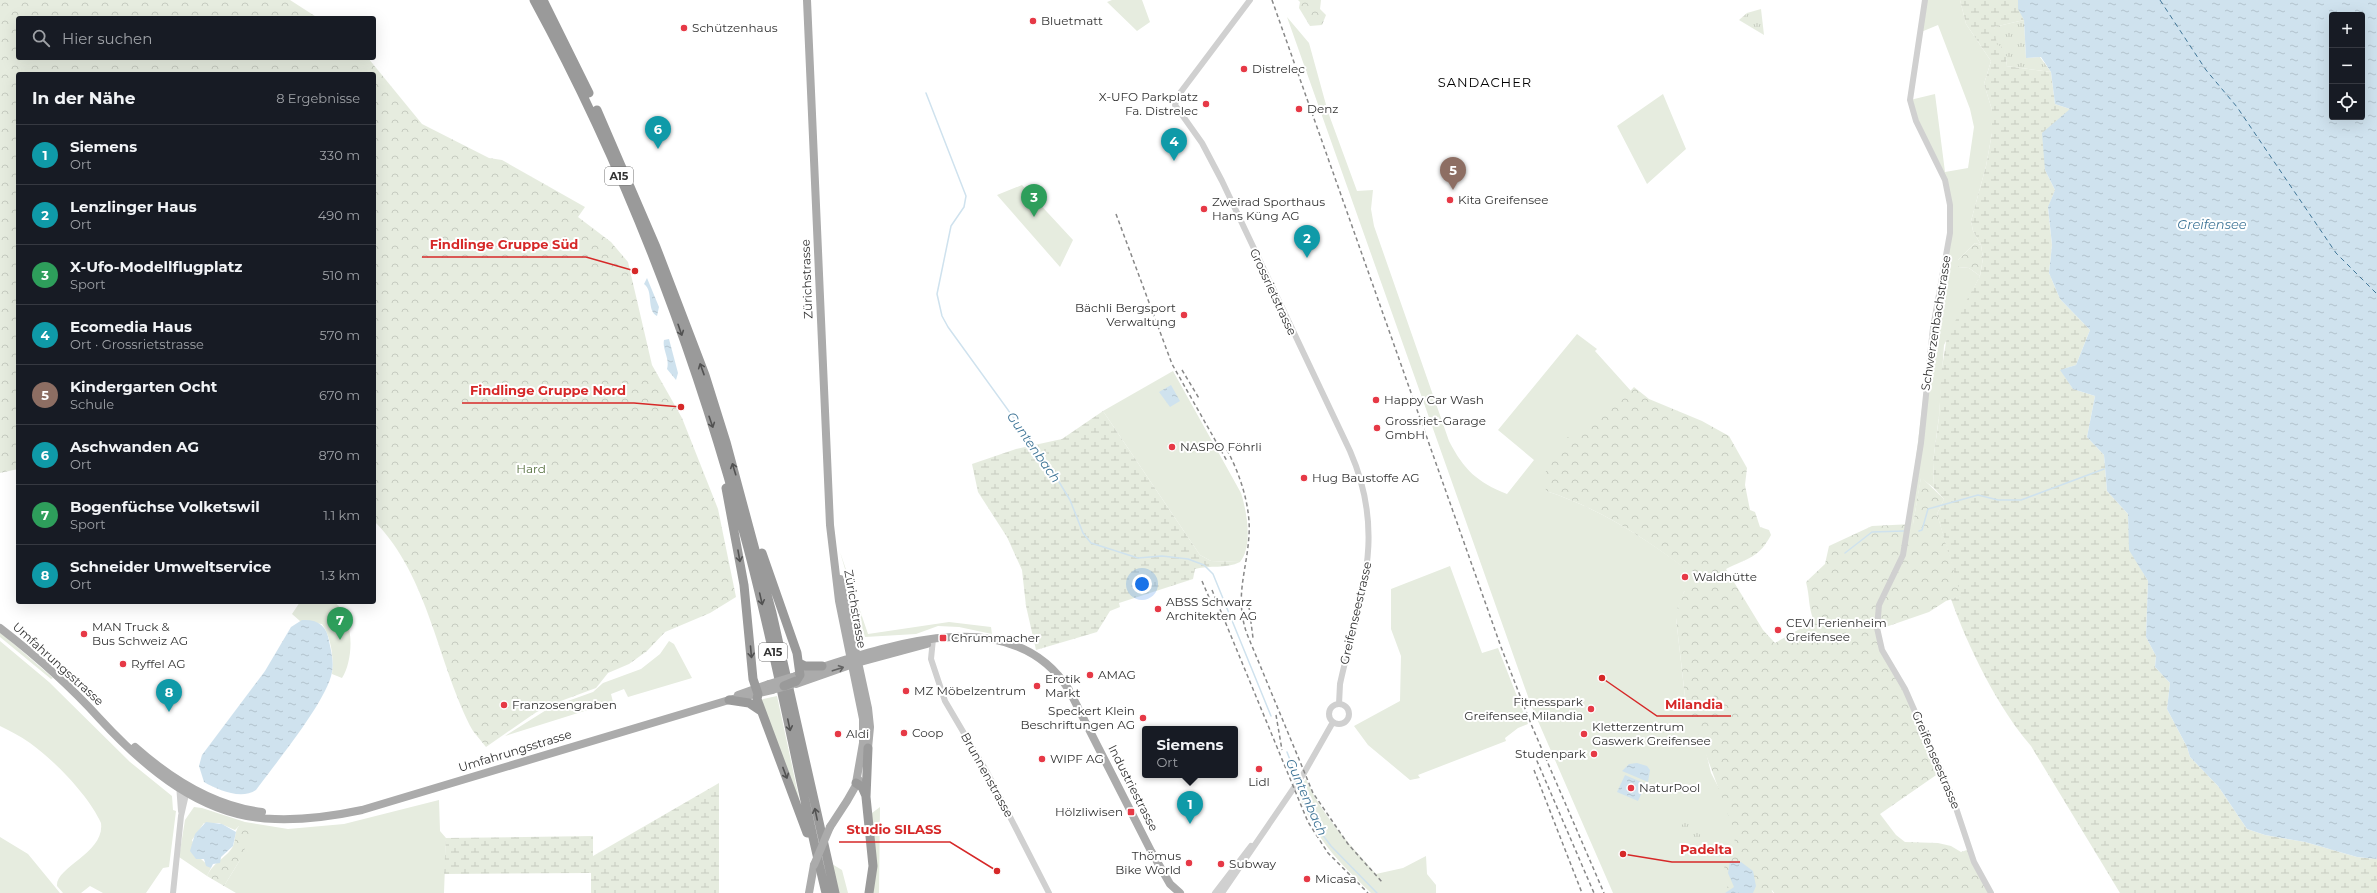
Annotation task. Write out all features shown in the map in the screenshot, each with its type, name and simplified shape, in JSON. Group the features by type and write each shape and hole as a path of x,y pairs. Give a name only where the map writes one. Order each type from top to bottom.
{"highway":[{"name":"A15","path":"534,0 583,95 631,202 678,324 717,440 756,581 819,868 826,893"},
{"name":"A15","path":"543,0 612,144 656,247 707,382 744,507 774,620 834,893"},
{"path":"717,440 742,569 753,679 757,691 757,699 819,868"},
{"path":"744,507 770,574 799,662 796,679 784,686"},
{"path":"799,662 806,666 822,666"},
{"path":"729,700 749,703 761,711"},
{"path":"868,748 866,797 873,861 869,893"},
{"path":"856,783 862,787 866,797"}],"main road":[{"name":"Zürichstrasse","path":"807,0 830,525 839,601 855,660"},
{"name":"Umfahrungsstrasse","path":"0,628 40,661 99,718 110,732 140,759 214,806 248,815 275,819 307,818 362,810 729,700 855,660"},
{"name":"Industriestrasse","path":"855,660 907,642 973,638 1005,643 1034,654 1054,670 1079,708 1151,851 1174,893"},
{"name":"Industriestrasse","path":"855,660 919,646 933,640"},
{"name":"Umfahrungsstrasse","path":"796,679 822,666 855,660"},
{"path":"809,893 816,857 830,827 847,801 856,783 862,776 868,748 869,718 855,660"},
{"path":"855,660 864,727 862,750 856,783"},
{"name":"Umfahrungsstrasse","path":"771,687 784,686"},
{"name":"Industriestrasse","path":"1170,884 1180,893"}],"street":[{"name":"Grossrietstrasse","path":"1250,0 1179,94 1175,102 1176,108 1202,143 1222,181 1350,451 1366,497"},
{"name":"Schwerzenbachstrasse","path":"1877,630 1880,605 1900,566 1907,534 1921,443 1933,328 1951,223 1945,180 1916,121 1910,100 1924,18 1925,0"},
{"name":"Greifenseestrasse","path":"1339,704 1341,679 1369,561 1370,531 1366,497"},
{"name":"Greifenseestrasse","path":"1877,630 1882,650 1905,689 1952,796 1976,868 1991,893"},
{"name":"Brunnenstrasse","path":"933,640 931,655 945,701 985,768 1049,893"},
{"path":"919,646 931,655"},
{"path":"1339,704 1345,707 1349,716 1342,723 1333,722 1329,712 1333,707 1339,704"},
{"path":"1222,893 1302,776 1333,722"},
{"path":"173,893 182,816 183,787"},
{"path":"1215,893 1244,853 1259,838"},
{"path":"1243,862 1244,853"}],"green space":[{"name":"Hard","path":"0,0 290,0 315,16 16,16 16,60 370,60 422,124 489,158 502,160 585,207 578,217 611,242 628,262 652,365 682,418 718,509 736,597 710,613 665,632 647,651 629,664 608,673 596,688 550,705 535,713 486,747 473,731 450,678 431,622 408,568 393,543 376,523 376,72 16,72 16,469 0,473"},
{"path":"1112,0 1142,0 1150,22 1137,31 1107,2"},
{"path":"1298,0 1321,0 1320,9 1326,15 1322,25 1310,26 1299,8 1300,2"},
{"path":"1923,0 1960,0 1966,24 1991,61 1984,84 1992,110 1992,133 1986,166 1971,221 1973,231 1981,245 1975,243 1958,260 1958,267 1969,268 1980,276 1944,345 1939,416 1933,462 1934,488 1921,478 1913,524 1908,525 1927,366 1949,242 1947,187 1916,121 1910,100 1935,94 1945,172 1968,168 1974,127 1970,109 1938,25 1921,32"},
{"path":"1960,0 2018,0 2019,9 2024,20 1994,27 2007,57 2006,66 2051,72 2055,104 2070,109 2045,170 2055,190 2048,208 2052,245 2049,273 2060,299 2090,330 2076,365 2061,370 2073,389 2095,396 2087,437 2104,455 2107,491 2128,514 2130,550 2148,581 2146,637 2156,656 2155,667 2170,683 2167,709 2187,747 2190,757 2218,786 2247,829 2265,835 2305,842 2357,857 2377,859 2377,893 2120,893 2031,746 2007,714 1975,657 1951,599 1961,596 1937,514 1944,499 1934,488 1933,462 1939,417 1941,374 1947,336 1980,276 1983,258 1981,245 1973,231 1971,221 1986,166 1992,133 1992,110 1984,84 1991,61 1966,24"},
{"path":"1761,9 1764,35 1739,20 1747,13"},
{"path":"1287,17 1309,43 1328,112 1357,191 1373,190 1371,209 1374,226 1449,441 1460,460 1472,474 1487,485 1507,494 1534,460 1498,430 1577,334 1597,349 1595,351 1631,391 1546,491 1567,498 1607,517 1645,540 1699,579 1684,592 1674,618 1676,618 1685,697 1705,748 1711,773 1773,893 1613,893 1531,705"},
{"path":"2024,20 2026,58 2040,57 2051,72 2006,66 2007,57 2001,46 1997,45 1994,27"},
{"path":"1663,94 1686,149 1647,184 1617,126"},
{"path":"1022,185 1073,240 1060,267 997,195"},
{"path":"1975,243 1981,245 1983,258 1980,276 1969,268 1958,267 1958,260"},
{"name":"NASPO Föhrli","path":"1173,371 1241,493 1247,519 1248,538 1244,555 1240,562 1211,561 1200,555 1103,411"},
{"path":"1634,387 1649,399 1702,421 1729,436 1747,468 1745,485 1750,510 1755,512 1760,527 1769,530 1771,535 1767,543 1757,553 1726,569 1763,630 1775,643 1814,621 1806,582 1825,564 1829,546 1872,526 1913,524 1921,477 1944,499 1937,514 1962,596 1946,601 1929,612 1877,630 1882,650 1905,689 1942,771 1880,814 1896,835 1905,842 1938,843 1951,846 1961,852 1970,849 1991,893 1774,893 1772,890 1768,893 1753,893 1756,886 1728,873 1734,888 1725,893 1718,893 1730,885 1724,871 1726,847 1735,848 1734,831 1685,697 1676,618 1673,618 1674,610 1677,610 1682,596 1687,588 1698,579 1645,540 1607,517 1567,498 1546,491 1544,475 1562,441 1621,401"},
{"path":"1103,411 1200,555 1211,561 1240,562 1224,566 1195,569 1193,579 1119,603 1120,607 1110,611 1097,632 1036,650 1026,606 1022,570 1007,537 978,492 972,464 1016,449 1062,439"},
{"path":"840,552 868,634 949,622 991,627 992,634 959,627 938,626 916,634 865,637"},
{"path":"1450,566 1482,653 1498,648 1528,724 1518,728 1505,738 1506,741 1418,775 1420,778 1410,780 1368,745 1354,726 1400,701 1401,656 1391,629 1391,589"},
{"path":"844,579 864,646 857,638"},
{"path":"299,604 336,604 341,609 346,617 350,638 349,660 342,678 332,674 333,661 331,648 328,635 322,624 300,621 292,614"},
{"path":"0,632 53,678 51,679 0,637"},
{"path":"0,641 49,682 130,762 172,796 173,810 176,811 169,867 163,868 146,893 103,893 90,886 81,893 63,893 57,886 58,879 64,872 96,843 100,834 101,823 80,790 50,759 30,743 0,726"},
{"path":"669,641 674,644 692,678 628,697 624,689 611,694 613,702 505,736 551,707 593,692 603,683 641,669 660,654"},
{"path":"777,696 802,812 759,700"},
{"path":"1306,779 1328,817 1376,874 1403,868 1426,856 1427,874 1436,885 1436,893 1371,893 1347,869 1319,836 1297,791"},
{"path":"719,783 719,893 591,893 591,873 444,874 446,838 593,836 593,856"},
{"path":"439,800 440,831 446,838 444,893 236,893 224,886 240,860 239,826 235,830 219,823 204,823 192,840 201,859 211,868 207,876 179,857 185,820 194,807 202,808 245,822 288,829 344,824"},
{"path":"880,807 879,893 872,893 872,813"},
{"path":"1692,821 1696,825 1702,839 1696,845 1678,835 1677,828 1686,822"},
{"path":"255,825 240,860 224,886 207,876 213,867 231,850 236,831 239,826"},
{"path":"0,837 28,854 60,893 0,893"},
{"path":"832,864 842,870 848,893 839,893"}],"water":[{"name":"Greifensee","path":"2018,0 2377,0 2377,859 2357,857 2305,842 2265,835 2247,829 2218,786 2190,757 2187,747 2167,709 2170,683 2155,667 2156,656 2146,637 2148,581 2129,550 2128,514 2107,491 2104,455 2087,437 2095,396 2073,389 2060,370 2076,365 2090,330 2060,299 2049,273 2052,245 2048,207 2055,190 2045,170 2042,133 2070,109 2055,104 2051,72 2041,57 2026,58 2024,20 2018,9"},
{"path":"647,278 659,307 657,316 652,309 649,291 644,284"},
{"path":"669,339 678,373 676,380 667,369 668,361 664,347 664,340"},
{"path":"1171,385 1180,401 1170,407 1159,392"},
{"path":"302,620 313,621 321,624 328,636 333,668 321,699 299,732 256,790 244,794 230,793 204,782 199,766 202,755 265,671 291,627"},
{"name":"NaturPool","path":"1637,763 1647,766 1650,770 1648,782 1622,771 1629,764"},
{"name":"NaturPool","path":"1625,775 1646,784 1638,801 1617,792"},
{"path":"206,822 222,824 236,832 233,846 221,857 220,863 213,864 211,868 206,866 204,859 196,859 190,851 195,834"},
{"path":"1730,861 1741,862 1753,871 1756,886 1753,893 1725,893 1734,887 1728,873"}],"waterway":[{"name":"Guntenbach","path":"926,93 966,196 964,207 951,226 937,294 942,316 948,327 1053,472 1070,500 1083,533 1091,543 1138,558 1162,556 1188,559 1204,565 1213,574 1271,716"},
{"path":"1919,531 1922,530 1928,509 1978,495 1998,500 2021,500 2104,469"},
{"path":"1845,553 1872,532 1904,531"},
{"name":"Guntenbach","path":"1287,752 1297,778"},
{"name":"Guntenbach","path":"1299,784 1319,830 1331,846 1377,893"}],"ferry route":[{"path":"2160,0 2206,70 2237,107 2336,253 2377,294"}],"railway":[{"path":"1272,0 1501,647 1531,724 1604,893"},
{"path":"1116,214 1172,364 1227,461"},
{"path":"1182,370 1200,400"},
{"path":"1227,450 1244,491 1248,513 1248,548 1241,596 1243,621 1247,634 1313,793 1348,844 1382,882"},
{"path":"1202,581 1211,602"},
{"path":"1212,590 1308,822 1328,853 1368,893"},
{"path":"1248,599 1253,638"},
{"path":"1276,715 1282,750"},
{"path":"1534,754 1594,893"},
{"path":"1534,770 1582,893"}],"place":[{"name":"Bluetmatt","path":"1033,21"},
{"name":"Schützenhaus","path":"684,28"},
{"name":"Distrelec","path":"1244,69"},
{"name":"X-UFO Parkplatz Fa. Distrelec","path":"1206,104"},
{"name":"Denz","path":"1299,109"},
{"name":"Aschwanden AG","path":"658,149"},
{"name":"Ecomedia Haus","path":"1174,161"},
{"name":"Kindergarten Ocht","path":"1453,190"},
{"name":"Kita Greifensee","path":"1450,200"},
{"name":"Zweirad Sporthaus Hans Küng AG","path":"1204,209"},
{"name":"X-Ufo-Modellflugplatz","path":"1034,217"},
{"name":"Lenzlinger Haus","path":"1307,258"},
{"name":"Findlinge Gruppe Süd","path":"635,271"},
{"name":"Bächli Bergsport Verwaltung","path":"1184,315"},
{"name":"Happy Car Wash","path":"1376,400"},
{"name":"Findlinge Gruppe Nord","path":"681,407"},
{"name":"Grossriet-Garage GmbH","path":"1377,428"},
{"name":"NASPO Föhrli","path":"1172,447"},
{"name":"Hug Baustoffe AG","path":"1304,478"},
{"name":"Waldhütte","path":"1685,577"},
{"name":"ABSS Schwarz Architekten AG","path":"1158,609"},
{"name":"CEVI Ferienheim Greifensee","path":"1778,630"},
{"name":"MAN Truck & Bus Schweiz AG","path":"84,634"},
{"name":"Chrummacher","path":"943,638"},
{"name":"Bogenfüchse Volketswil","path":"340,640"},
{"name":"Ryffel AG","path":"123,664"},
{"name":"AMAG","path":"1090,675"},
{"name":"Milandia","path":"1602,678"},
{"name":"Erotik Markt","path":"1037,686"},
{"name":"MZ Möbelzentrum","path":"906,691"},
{"name":"Franzosengraben","path":"504,705"},
{"name":"Fitnesspark Greifensee Milandia","path":"1591,709"},
{"name":"Schneider Umweltservice","path":"169,712"},
{"name":"Speckert Klein Beschriftungen AG","path":"1143,718"},
{"name":"Coop","path":"904,733"},
{"name":"Aldi","path":"838,734"},
{"name":"Kletterzentrum Gaswerk Greifensee","path":"1584,734"},
{"name":"Studenpark","path":"1594,754"},
{"name":"WIPF AG","path":"1042,759"},
{"name":"Lidl","path":"1259,769"},
{"name":"NaturPool","path":"1631,788"},
{"name":"Hölzliwisen","path":"1131,812"},
{"name":"Siemens","path":"1190,824"},
{"name":"Padelta","path":"1623,854"},
{"name":"Thömus Bike World","path":"1189,863"},
{"name":"Subway","path":"1221,864"},
{"name":"Studio SILASS","path":"997,871"},
{"name":"Micasa","path":"1307,879"}],"district":[{"name":"SANDACHER","path":"1485,82"}]}
